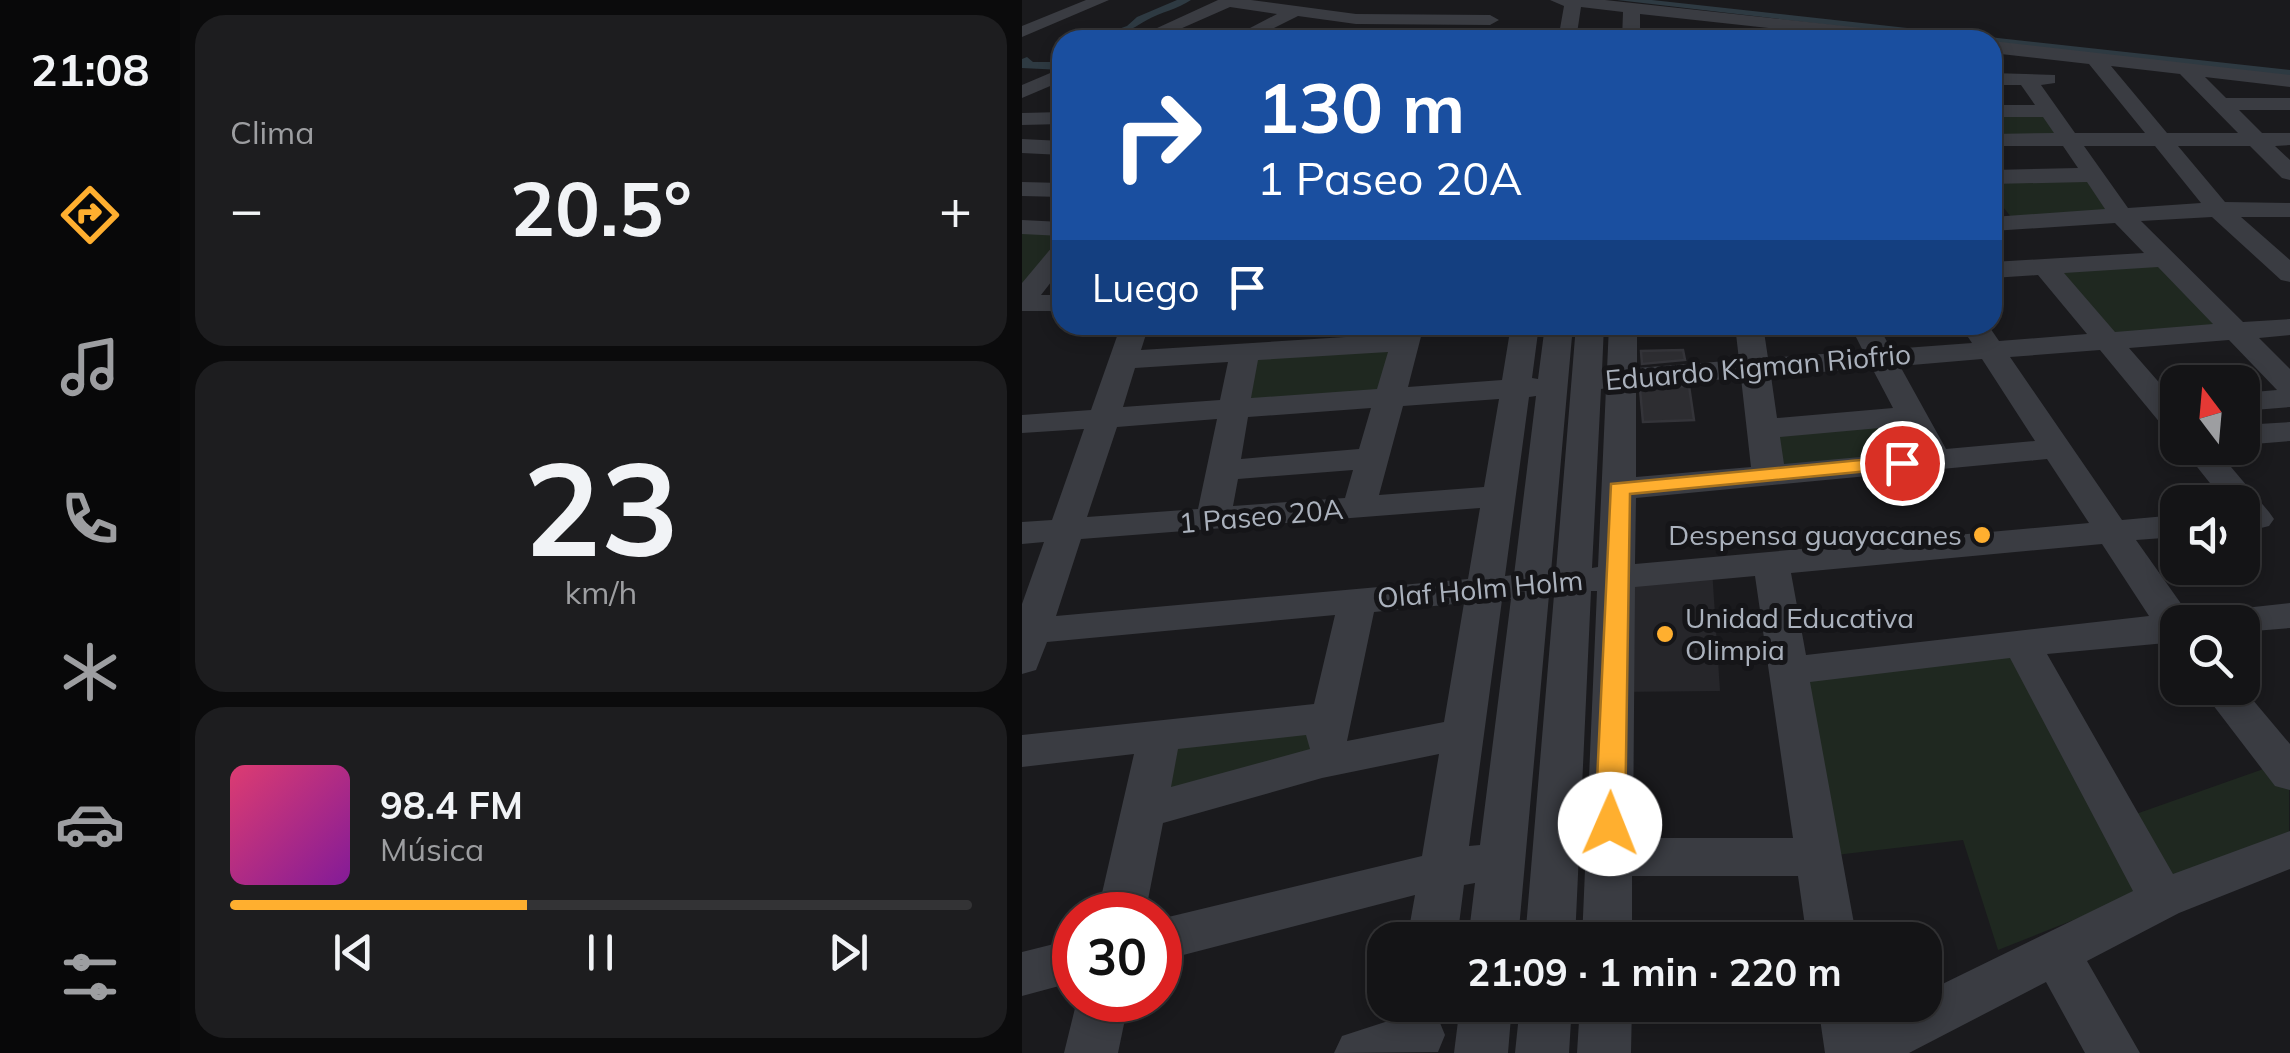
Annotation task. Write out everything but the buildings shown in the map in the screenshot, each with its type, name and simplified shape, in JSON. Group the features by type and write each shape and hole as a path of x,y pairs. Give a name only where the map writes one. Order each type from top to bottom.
{"street":[{"path":"1022,32 1101,0"},
{"path":"1257,30 1320,0"},
{"path":"1334,30 1393,0"},
{"path":"1488,30 1494,0"},
{"path":"1163,30 1230,1 1356,18 1490,20"},
{"path":"1567,30 1566,1 1602,14 1632,9 1789,30"},
{"path":"1631,30 1632,9"},
{"path":"1702,16 1705,30"},
{"path":"2002,48 2290,81"},
{"path":"2002,56 2068,56"},
{"path":"2095,59 2218,209 2283,262"},
{"path":"2186,69 2289,173"},
{"path":"1022,92 1046,78"},
{"path":"2002,79 2109,78"},
{"path":"2027,79 2122,215 2290,386"},
{"path":"2221,104 2290,104"},
{"path":"2002,111 2047,111"},
{"path":"1022,119 1052,118"},
{"path":"1022,135 1052,122"},
{"path":"2002,140 2290,138"},
{"path":"1022,146 1052,148"},
{"path":"2002,177 2092,176"},
{"path":"1022,189 1052,190"},
{"path":"2002,223 2218,209 2290,210"},
{"path":"1022,227 1052,229"},
{"path":"2002,269 2166,259"},
{"path":"1022,302 1052,263"},
{"path":"2045,267 2160,399"},
{"path":"1022,302 1052,302"},
{"name":"Eduardo Kigman Riofrio","path":"1586,381 1881,358 1982,337 2106,340 2290,327"},
{"path":"1025,641 1132,335"},
{"path":"1123,360 1245,352 1323,336 1366,335"},
{"path":"1360,508 1387,398 1408,335"},
{"path":"1434,922 1524,335"},
{"path":"1550,922 1552,386 1558,335"},
{"path":"1495,922 1502,860 1586,381 1589,335"},
{"path":"1607,922 1623,335"},
{"path":"1750,335 1770,475"},
{"path":"1869,335 1936,460"},
{"path":"1982,337 2111,532 2168,605"},
{"path":"1212,520 1245,352"},
{"path":"1022,424 1552,386"},
{"path":"2260,400 2290,398"},
{"path":"1762,429 1912,416"},
{"path":"2260,434 2290,431"},
{"path":"1619,489 2059,448"},
{"path":"1224,470 1375,458"},
{"path":"2214,465 2263,518"},
{"name":"1 Paseo 20A","path":"1022,534 1500,496"},
{"name":"Olaf Holm Holm","path":"1025,641 1358,600 2160,528"},
{"path":"1770,564 1829,922"},
{"path":"1322,762 1358,600"},
{"path":"2260,618 2290,615"},
{"path":"1786,671 2160,629"},
{"path":"2022,644 2162,900"},
{"path":"2234,705 2290,774"},
{"path":"1022,751 1331,716"},
{"path":"1126,892 1160,734"},
{"path":"1143,812 1322,762 1463,734"},
{"path":"1848,1022 1855,1053 2162,900 2290,850"},
{"path":"1609,857 1818,857"},
{"path":"1182,934 1440,870 1502,860"},
{"path":"2054,952 2113,1053"},
{"path":"1022,974 1052,966"},
{"path":"1091,1053 1097,1022"},
{"path":"1481,1053 1484,1022"},
{"path":"1542,1053 1545,1022"},
{"path":"1604,1053 1605,1022"},
{"path":"1361,1053 1420,1031"}],"shaded area":[{"path":"2002,111 2047,111 2067,139 2002,140"},
{"path":"2085,174 2110,211 2011,217 2002,206 2002,177"},
{"path":"1022,227 1052,228 1052,264 1022,301"},
{"path":"2167,259 2236,331 2106,341 2045,267"},
{"path":"1406,342 1387,398 1235,408 1245,352"},
{"path":"1913,416 1936,460 1769,475 1762,429"},
{"name":"Unidad Educativa Olimpia","path":"1712,569 1720,691 1613,692 1617,577"},
{"path":"2016,652 2146,891 1998,950 1963,840 1819,857 1797,679"},
{"path":"1331,717 1322,762 1143,812 1160,735"},
{"path":"2289,760 2289,849 2162,899 2119,820"}],"waterway":[{"path":"1125,30 1186,0"},
{"path":"1622,0 1898,30"},
{"path":"2002,41 2290,74"},
{"path":"1027,61 1023,65 1052,66"}],"place":[{"name":"Despensa guayacanes","path":"1982,535"},
{"name":"Unidad Educativa Olimpia","path":"1665,634"}],"route":[{"path":"1610,824 1619,489 1902,463"}]}
